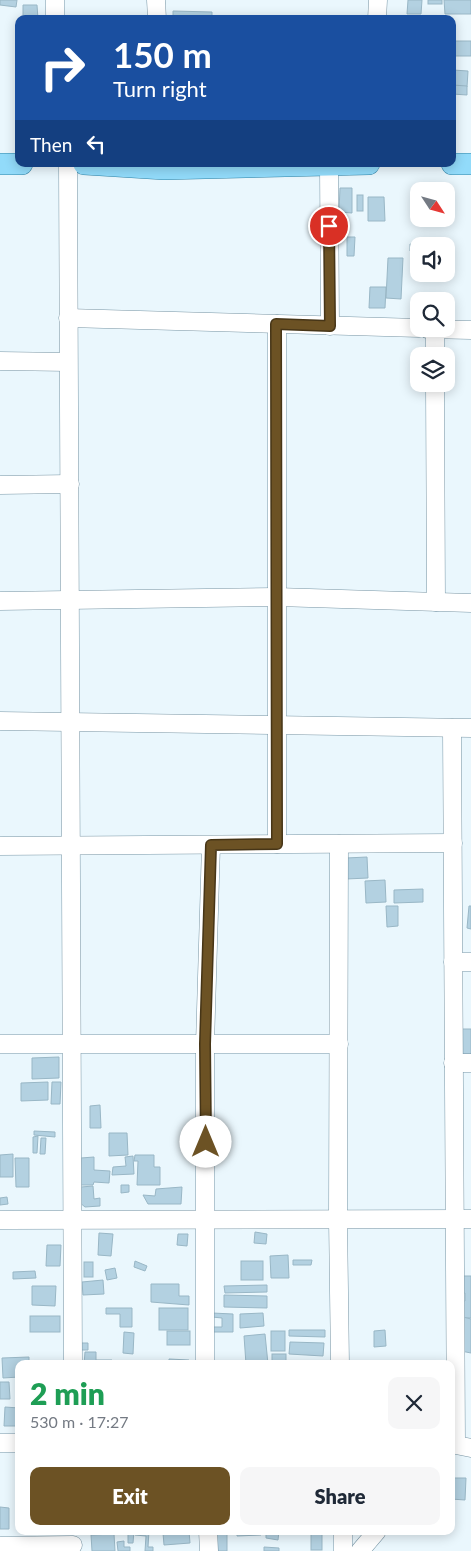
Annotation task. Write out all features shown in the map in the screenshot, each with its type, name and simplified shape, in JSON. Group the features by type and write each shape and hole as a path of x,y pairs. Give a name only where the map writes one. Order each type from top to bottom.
{"main road":[{"path":"0,164 15,164"},
{"path":"456,164 471,164"}],"street":[{"path":"55,0 55,15"},
{"path":"156,0 156,15"},
{"path":"378,0 378,15"},
{"path":"68,167 73,1360"},
{"path":"329,167 330,326"},
{"path":"68,318 410,328"},
{"path":"276,324 277,844"},
{"path":"455,330 471,330"},
{"path":"0,361 68,362"},
{"path":"436,392 436,602"},
{"path":"0,485 70,484"},
{"path":"0,600 277,597 471,603"},
{"path":"0,721 70,720 471,728"},
{"path":"452,728 453,1063 462,1219 457,1446"},
{"path":"339,844 338,1219 340,1360"},
{"path":"0,846 452,844"},
{"path":"205,1360 205,1044 211,845"},
{"path":"453,962 471,962"},
{"path":"0,1044 339,1044"},
{"path":"453,1063 471,1063"},
{"path":"0,1220 462,1219"},
{"path":"457,1446 471,1427"},
{"path":"0,1443 15,1443"},
{"path":"208,1535 209,1551"},
{"path":"343,1535 343,1551"},
{"path":"360,1551 374,1535"},
{"path":"0,1546 73,1542"}],"building":[{"path":"0,0 17,0 16,7 0,5"},
{"path":"408,0 422,0 421,14 407,14"},
{"path":"428,0 442,0 442,4 428,4"},
{"path":"444,0 471,0 471,14 445,14"},
{"path":"23,5 37,5 38,15 23,15"},
{"path":"173,11 212,12 212,15 173,15"},
{"path":"456,41 471,41 471,56 456,56"},
{"path":"456,70 468,71 467,87 456,86"},
{"path":"456,85 467,86 467,95 456,94"},
{"path":"340,188 352,188 352,213 339,212"},
{"path":"357,195 363,195 363,211 357,211"},
{"path":"368,197 384,197 385,221 368,221"},
{"path":"347,237 355,237 354,256 347,256"},
{"path":"388,258 403,258 401,299 386,298"},
{"path":"370,287 386,287 385,308 369,308"},
{"path":"367,857 368,878 346,879 346,858"},
{"path":"385,880 386,902 366,903 365,881"},
{"path":"423,889 423,902 394,903 394,890"},
{"path":"386,906 398,906 398,926 387,927"},
{"path":"469,906 471,906 471,929 467,928"},
{"path":"459,1029 471,1029 471,1056 459,1056"},
{"path":"59,1057 59,1078 32,1079 32,1058"},
{"path":"48,1082 48,1100 21,1101 21,1083"},
{"path":"52,1082 61,1082 60,1104 51,1104"},
{"path":"100,1105 101,1128 90,1128 90,1106"},
{"path":"34,1131 55,1132 55,1137 34,1135"},
{"path":"109,1133 127,1133 128,1155 109,1156"},
{"path":"38,1136 37,1153 33,1153 33,1137"},
{"path":"41,1138 46,1138 45,1154 40,1154"},
{"path":"13,1154 13,1177 0,1177 0,1155"},
{"path":"135,1155 154,1155 154,1167 160,1167 160,1185 137,1185 138,1161 134,1161"},
{"path":"133,1156 134,1174 112,1175 113,1167 126,1166 125,1157"},
{"path":"94,1157 94,1170 110,1171 109,1183 94,1182 93,1185 80,1185 81,1158"},
{"path":"15,1158 29,1158 29,1187 16,1187"},
{"path":"121,1185 129,1185 129,1192 121,1193"},
{"path":"93,1186 94,1199 100,1198 100,1206 85,1207 79,1202 81,1187"},
{"path":"182,1187 181,1204 148,1204 143,1195 155,1196 156,1189"},
{"path":"7,1197 8,1204 0,1205 0,1198"},
{"path":"255,1232 267,1234 266,1244 254,1243"},
{"path":"99,1233 113,1234 111,1256 98,1255"},
{"path":"178,1234 188,1234 187,1246 177,1245"},
{"path":"47,1245 61,1245 60,1266 46,1266"},
{"path":"288,1255 289,1278 271,1278 270,1256"},
{"path":"293,1260 312,1260 311,1265 293,1265"},
{"path":"135,1261 147,1266 145,1271 134,1267"},
{"path":"241,1261 263,1261 263,1280 241,1280"},
{"path":"84,1262 93,1262 93,1277 84,1277"},
{"path":"115,1268 117,1278 107,1280 105,1270"},
{"path":"35,1271 36,1278 13,1279 13,1272"},
{"path":"458,1276 471,1276 471,1318 458,1318 458,1301 465,1301 465,1293 458,1293"},
{"path":"103,1280 104,1294 83,1295 82,1282"},
{"path":"151,1284 179,1284 179,1296 189,1296 189,1305 151,1302"},
{"path":"267,1285 267,1292 225,1293 224,1286"},
{"path":"32,1286 56,1286 55,1306 32,1305"},
{"path":"224,1295 267,1296 267,1308 224,1307"},
{"path":"106,1308 132,1308 132,1327 120,1327 120,1314 106,1314"},
{"path":"159,1308 188,1308 188,1330 159,1330"},
{"path":"212,1313 233,1314 233,1332 211,1332 212,1327 222,1327 222,1318 212,1317"},
{"path":"263,1313 264,1326 240,1328 240,1314"},
{"path":"30,1316 60,1316 60,1332 30,1332"},
{"path":"463,1317 471,1319 471,1353 456,1350"},
{"path":"289,1330 325,1330 325,1337 289,1336"},
{"path":"385,1330 386,1346 374,1347 374,1331"},
{"path":"167,1331 190,1331 190,1345 167,1345"},
{"path":"271,1331 285,1331 285,1351 271,1351"},
{"path":"124,1332 134,1333 133,1354 123,1353"},
{"path":"265,1334 268,1360 246,1360 244,1336"},
{"path":"290,1342 324,1343 323,1356 289,1354"},
{"path":"81,1343 88,1343 88,1350 80,1350"},
{"path":"85,1352 96,1352 96,1360 84,1360"},
{"path":"272,1354 286,1354 286,1360 272,1360"},
{"path":"29,1357 29,1360 15,1360 15,1377 3,1378 2,1358"},
{"path":"0,1382 9,1382 10,1399 0,1399"},
{"path":"5,1407 15,1408 15,1426 4,1426"},
{"path":"455,1478 466,1478 465,1500 455,1499"},
{"path":"0,1507 9,1508 9,1529 0,1529"},
{"path":"91,1535 114,1535 115,1551 92,1551"},
{"path":"128,1535 134,1535 133,1543 128,1543"},
{"path":"135,1535 149,1535 148,1547 153,1547 153,1551 145,1551 146,1536"},
{"path":"163,1535 189,1535 190,1543 164,1545"},
{"path":"214,1535 227,1535 227,1551 214,1551"},
{"path":"266,1535 279,1535 278,1540 266,1538"},
{"path":"311,1535 322,1535 322,1550 311,1550"},
{"path":"124,1541 124,1547 130,1547 130,1551 118,1551 117,1542"},
{"path":"264,1547 279,1548 279,1551 264,1551"}],"route":[{"path":"206,1142 205,1044 211,845 277,844 276,324 330,326 329,226"}]}
